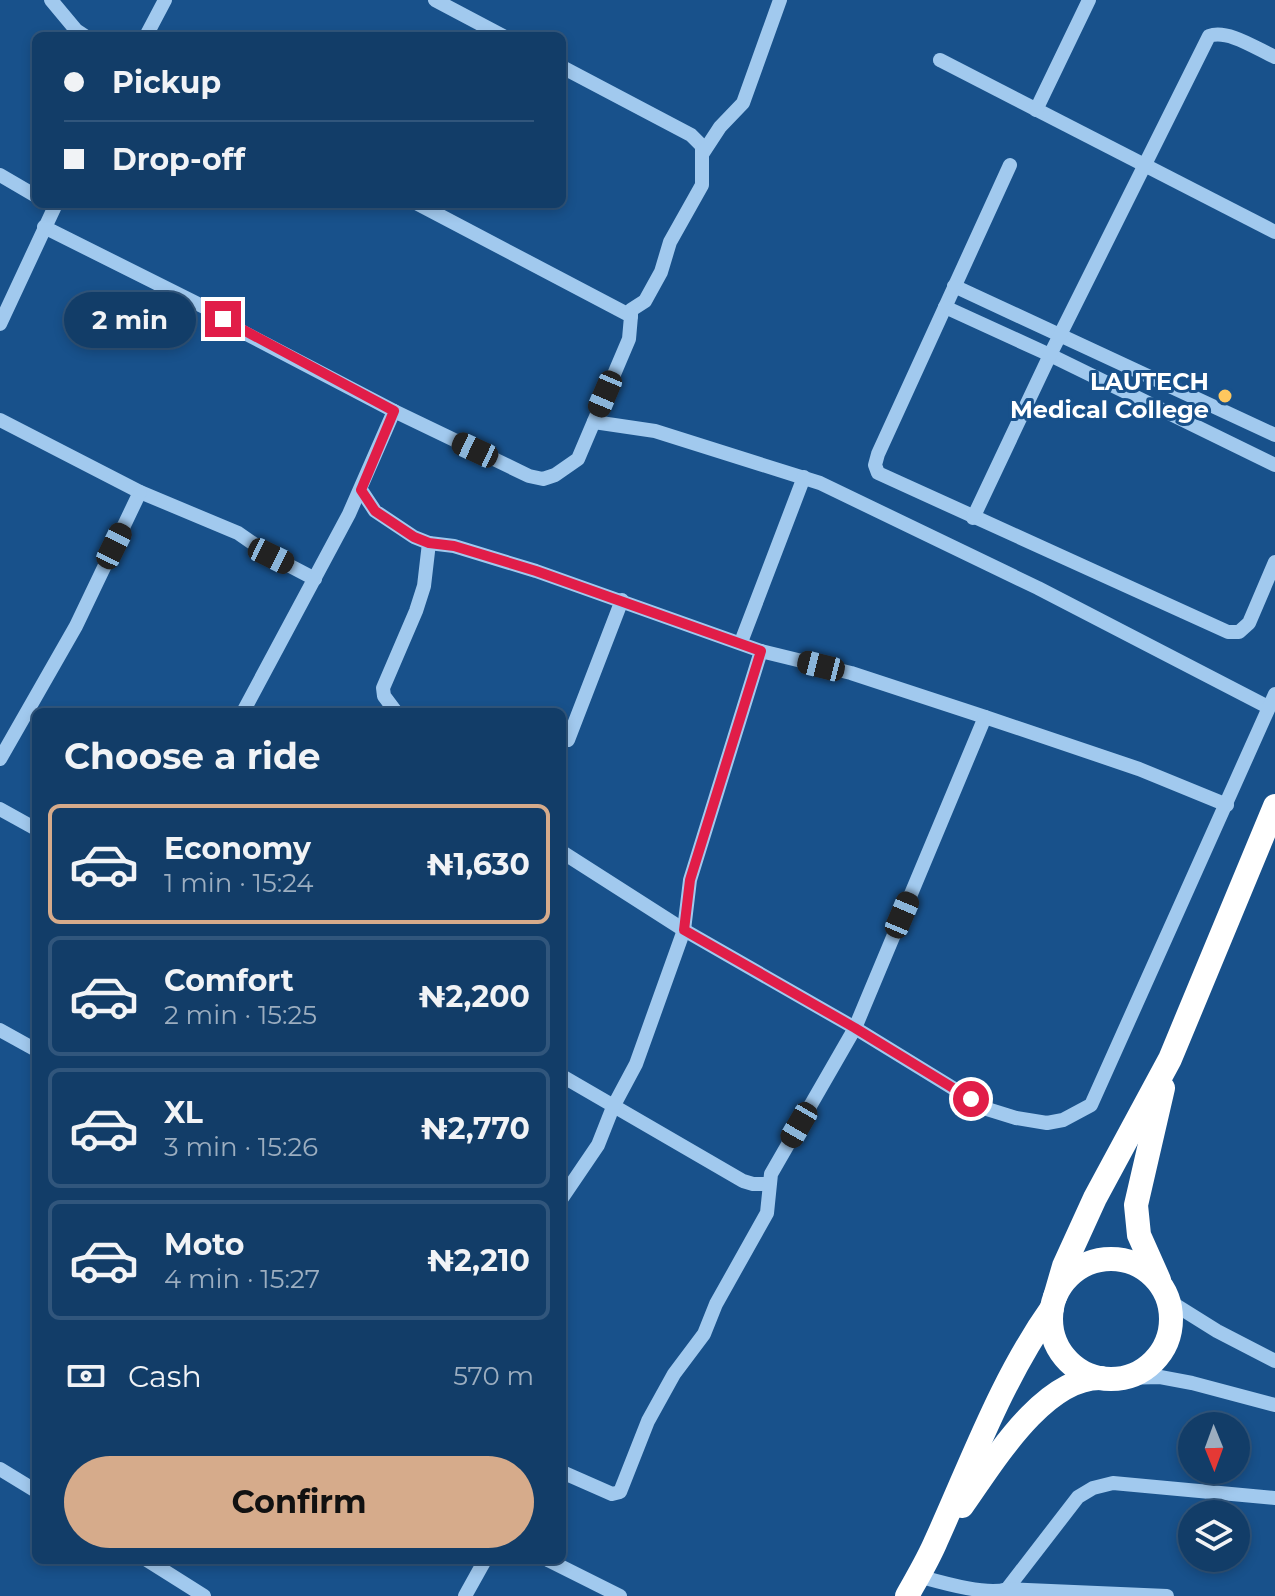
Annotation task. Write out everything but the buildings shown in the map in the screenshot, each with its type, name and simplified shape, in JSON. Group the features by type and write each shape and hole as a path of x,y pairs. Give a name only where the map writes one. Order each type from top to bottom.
{"highway":[{"path":"1115,1378 1091,1375 1064,1356 1055,1341 1051,1325 1053,1303 1064,1266 1088,1212 1170,1059 1275,806"},
{"path":"935,1543 1012,1436 1038,1409 1079,1381 1115,1378 1142,1371 1157,1358 1168,1341 1172,1321 1165,1292 1139,1235 1136,1205 1170,1059"},
{"path":"912,1586 935,1543 997,1401 1066,1279 1083,1266 1103,1259 1124,1260 1144,1268 1165,1292"}],"street":[{"path":"51,0 79,32"},
{"path":"148,32 165,0"},
{"path":"435,0 495,32"},
{"path":"703,153 720,127 743,103 780,0"},
{"path":"1036,110 1089,0"},
{"path":"973,518 1050,355 1209,36 1227,36 1275,57"},
{"path":"940,60 1275,232"},
{"path":"44,227 208,309 237,329 394,411 529,476 543,479 555,475 578,459 629,339 631,310 645,301 656,282 670,242 702,185 703,153 699,141 566,69"},
{"path":"1010,165 875,465 878,473 1228,632 1239,632 1249,623 1275,562"},
{"path":"0,175 32,194"},
{"path":"0,324 52,208"},
{"path":"426,208 631,316"},
{"path":"954,286 1275,435"},
{"path":"945,307 1275,465"},
{"path":"245,708 349,514 394,411"},
{"path":"0,420 140,492 238,533 271,556 315,579"},
{"path":"566,855 684,930 855,1028 987,1109 1047,1123 1063,1120 1091,1105 1272,701 804,477 655,431 594,422"},
{"path":"741,642 804,477"},
{"path":"361,490 375,511 414,537 429,543 454,546 622,600 761,651 851,673 1139,769 1227,805"},
{"path":"0,759 76,626 140,492"},
{"path":"349,514 375,511"},
{"path":"393,708 384,696 383,688 424,586 429,543"},
{"path":"568,740 622,600"},
{"path":"566,1192 598,1145 613,1107 636,1064 684,930 690,880 761,651"},
{"path":"566,1474 612,1494 620,1492 648,1421 674,1374 704,1334 716,1304 767,1213 771,1174 855,1028 985,717"},
{"path":"0,809 32,827"},
{"path":"0,1030 32,1048"},
{"path":"566,1078 743,1181 769,1184"},
{"path":"1165,1292 1217,1331 1275,1361"},
{"path":"1115,1378 1160,1377 1275,1405"},
{"path":"0,1469 32,1489"},
{"path":"1007,1589 1078,1497 1093,1488 1131,1483 1275,1498"},
{"path":"153,1564 204,1596"},
{"path":"465,1596 483,1564"},
{"path":"556,1564 620,1596"},
{"path":"912,1586 988,1594 1007,1589 1167,1596"}],"place":[{"name":"LAUTECH Medical College","path":"1225,396"}],"route":[{"path":"223,319 394,411 361,490 375,511 414,537 536,571 761,651 690,880 684,930 971,1099"}]}
